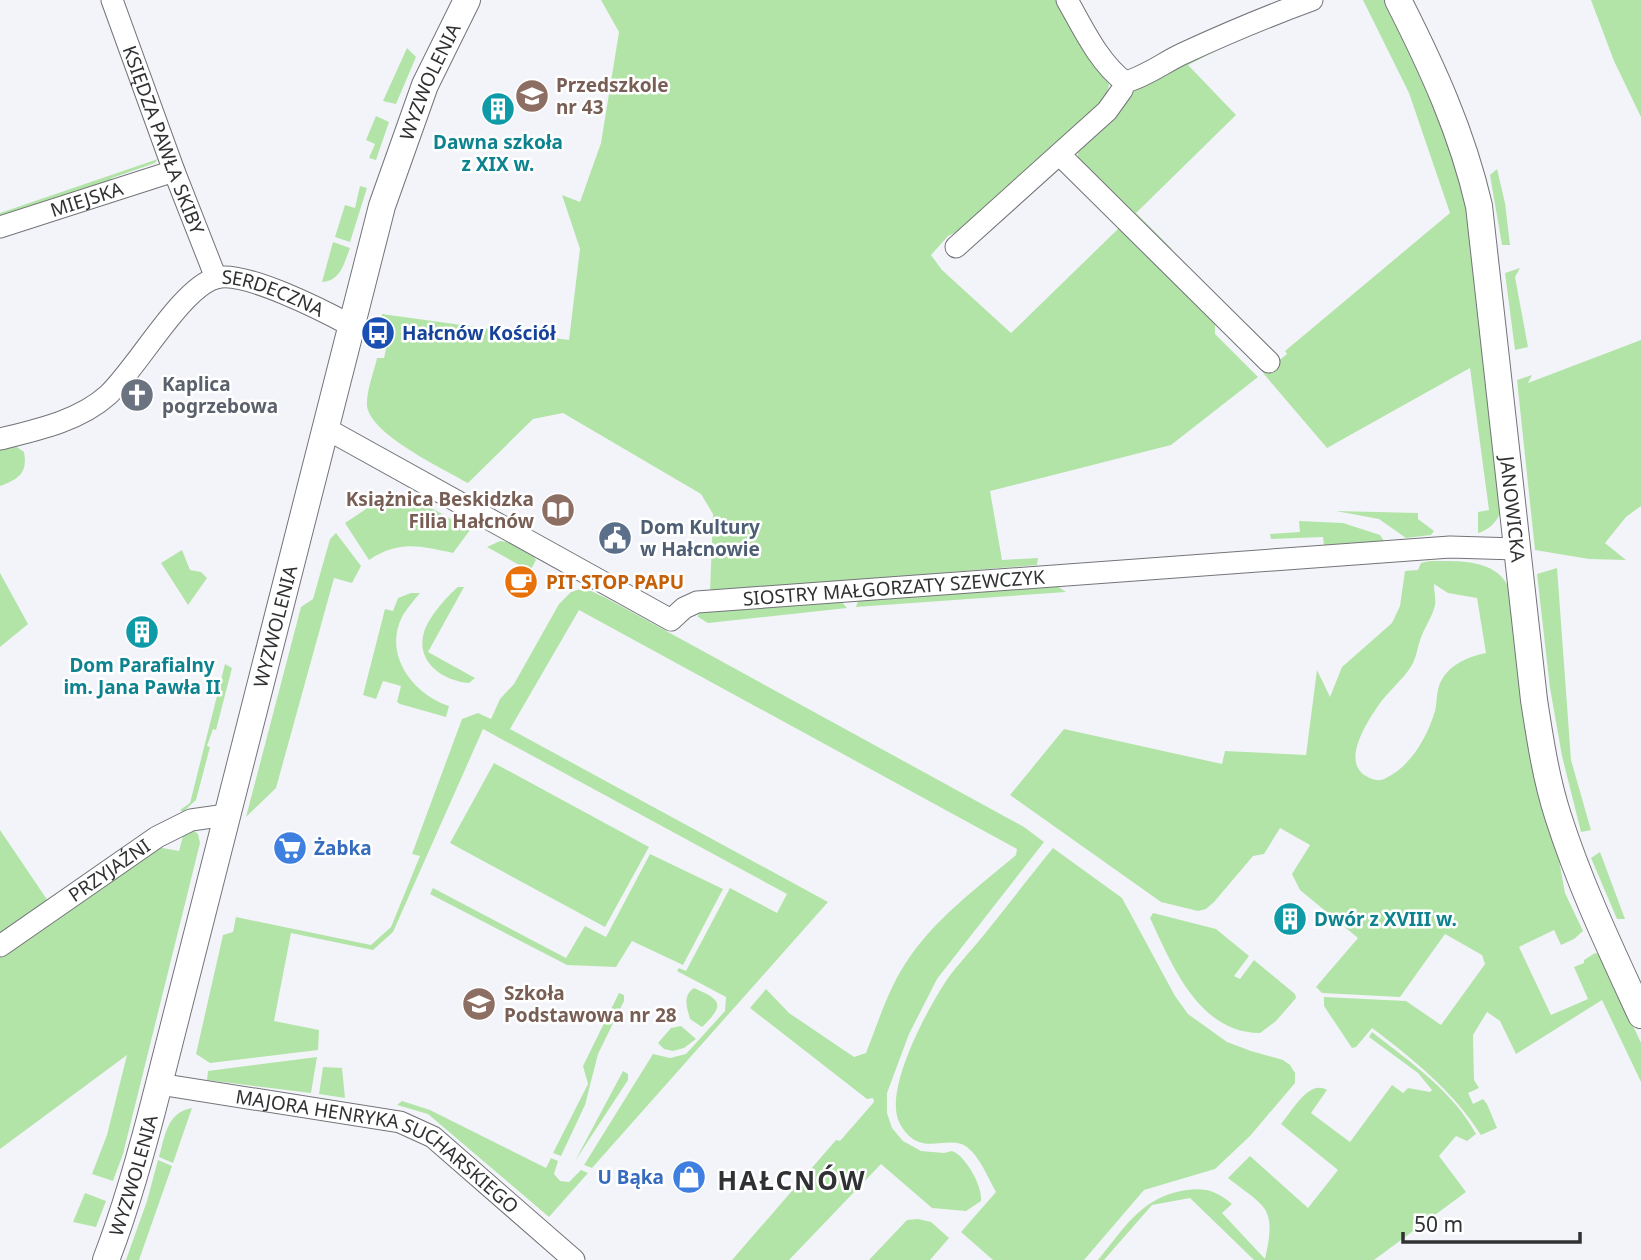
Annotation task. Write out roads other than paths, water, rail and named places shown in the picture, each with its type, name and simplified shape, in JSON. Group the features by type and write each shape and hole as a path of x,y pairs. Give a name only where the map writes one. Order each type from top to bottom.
{"street":[{"name":"KSIĘDZA PAWŁA SKIBY","path":"112,0 174,172 216,278"},
{"name":"WYZWOLENIA","path":"106,1260 131,1187 159,1084 369,251 396,162 425,85 467,0"},
{"path":"1067,0 1104,61 1115,75 1125,82 1134,80 1220,36 1312,0"},
{"name":"JANOWICKA","path":"1398,0 1447,102 1461,138 1479,206 1534,700 1557,814 1576,868 1641,1015"},
{"path":"956,247 1107,111 1125,82"},
{"path":"1060,155 1269,362"},
{"name":"MIEJSKA","path":"0,227 174,172"},
{"name":"SERDECZNA","path":"0,439 52,425 105,397 120,383 189,295 216,278 227,277 270,287 351,325"},
{"name":"SIOSTRY MAŁGORZATY SZEWCZYK","path":"325,428 671,620 684,608 697,603 1450,547 1517,549"},
{"name":"PRZYJAŹNI","path":"0,946 157,837 191,820 226,815"},
{"name":"MAJORA HENRYKA SUCHARSKIEGO","path":"159,1084 400,1122 414,1127 433,1137 574,1260"}],"place":[{"name":"Przedszkole nr 43","path":"532,96"},
{"name":"Dawna szkoła z XIX w.","path":"498,109"},
{"name":"Hałcnów Kościół","path":"378,333"},
{"name":"Kaplica pogrzebowa","path":"137,395"},
{"name":"Książnica Beskidzka Filia Hałcnów","path":"558,510"},
{"name":"Dom Kultury w Hałcnowie","path":"615,538"},
{"name":"PIT STOP PAPU","path":"521,582"},
{"name":"Dom Parafialny im. Jana Pawła II","path":"142,632"},
{"name":"Żabka","path":"290,848"},
{"name":"Dwór z XVIII w.","path":"1290,919"},
{"name":"Szkoła Podstawowa nr 28","path":"479,1004"},
{"name":"U Bąka","path":"689,1177"}],"district":[{"name":"HAŁCNÓW","path":"792,1180"}]}
